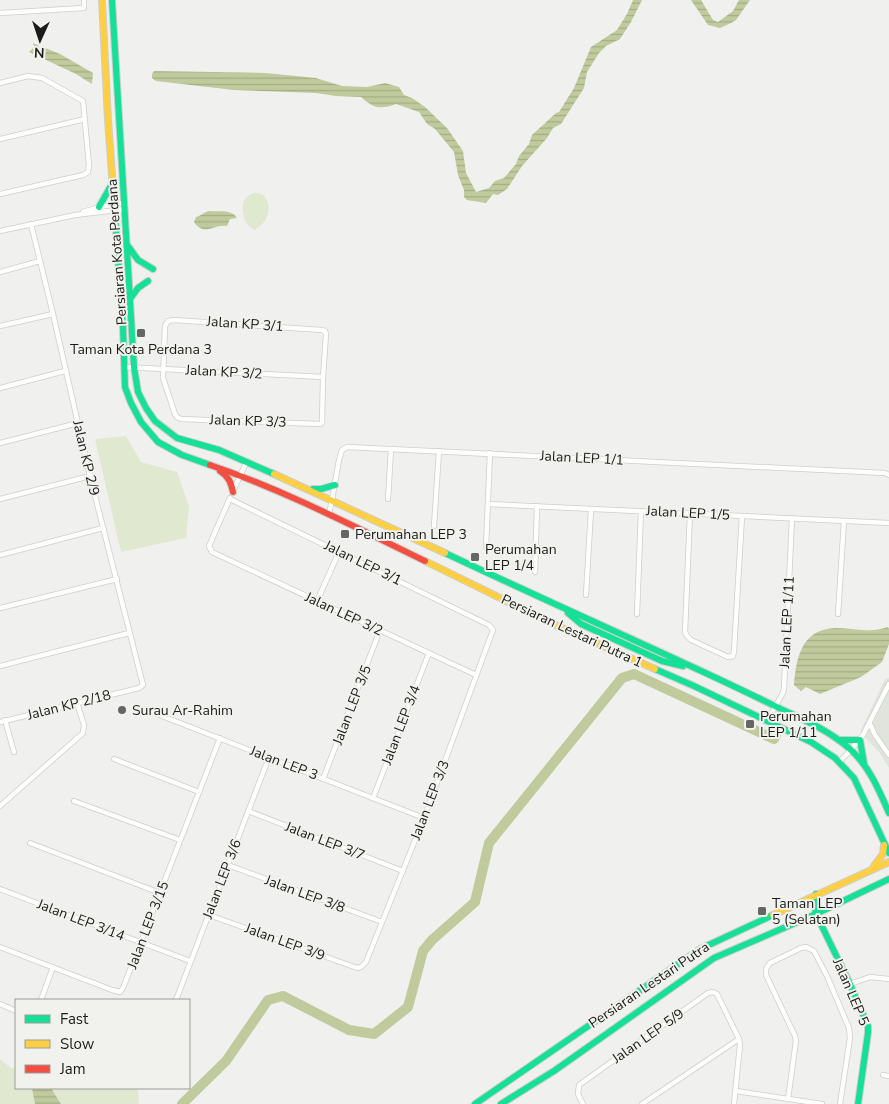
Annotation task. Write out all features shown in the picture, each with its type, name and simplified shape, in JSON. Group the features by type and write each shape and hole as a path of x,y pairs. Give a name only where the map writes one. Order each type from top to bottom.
{"street":[{"path":"0,13 84,8 84,0"},
{"name":"Persiaran Kota Perdana","path":"102,0 108,120 123,327 125,387 141,422 158,442 182,455 206,463"},
{"name":"Persiaran Kota Perdana","path":"112,0 134,367 138,392 155,421 177,438 201,445"},
{"path":"0,83 28,76 42,78 83,101 89,165 88,172 84,175 0,194"},
{"path":"0,139 85,119"},
{"path":"99,207 113,183"},
{"path":"75,215 99,207 125,206"},
{"path":"0,231 114,207"},
{"name":"Jalan KP 2/9","path":"31,224 90,476 143,685 139,688"},
{"path":"127,245 135,259 142,265 153,269"},
{"path":"0,272 40,262"},
{"path":"130,298 139,286 148,281"},
{"path":"0,326 53,314"},
{"name":"Jalan KP 3/1","path":"164,369 165,326 168,321 174,320 325,331 323,377"},
{"name":"Jalan KP 3/2","path":"124,367 323,377"},
{"name":"Jalan KP 3/3","path":"164,369 163,378 175,414 181,418 191,419 320,424 323,421 323,377"},
{"path":"0,388 66,371"},
{"path":"0,443 78,423"},
{"name":"Persiaran Lestari Putra 1","path":"201,445 247,461 309,489 562,608 581,624 662,661 699,670 776,706"},
{"name":"Jalan LEP 1/1","path":"329,514 339,460 342,450 347,447 885,473 889,475"},
{"path":"388,500 391,449"},
{"path":"434,526 439,451"},
{"path":"486,547 490,454"},
{"path":"231,496 247,461"},
{"path":"206,463 227,475 231,483 231,496"},
{"name":"Persiaran Lestari Putra 1","path":"206,463 240,475 329,514 551,623 694,686 811,742 835,758 854,778 889,852"},
{"path":"0,500 90,476"},
{"path":"309,489 321,489 335,485"},
{"name":"Jalan LEP 3/1","path":"231,496 339,552 490,625 493,630"},
{"name":"Jalan LEP 3/2","path":"231,496 209,546 212,552 476,676"},
{"name":"Jalan LEP 1/5","path":"488,504 889,523"},
{"path":"534,572 538,506"},
{"path":"586,595 591,509"},
{"path":"637,614 640,511"},
{"path":"690,514 685,632 692,640 728,657 733,656 734,651 742,516"},
{"name":"Jalan LEP 1/11","path":"767,721 784,688 792,518"},
{"path":"838,614 844,521"},
{"path":"0,555 103,528"},
{"path":"317,601 339,552"},
{"path":"0,608 117,579"},
{"name":"Jalan LEP 3/5","path":"323,779 380,630"},
{"name":"Jalan LEP 3/3","path":"362,967 366,962 424,818 493,630"},
{"path":"0,666 129,633"},
{"name":"Jalan LEP 3/4","path":"373,798 429,653"},
{"path":"839,762 862,738 889,684"},
{"name":"Jalan KP 2/18","path":"3,721 139,688"},
{"path":"0,806 83,733 84,725 77,703"},
{"path":"776,706 811,723 839,740 866,767"},
{"name":"Jalan LEP 3","path":"144,709 424,818"},
{"path":"3,721 14,752"},
{"path":"870,724 878,740 889,755"},
{"path":"839,740 849,741 873,736 878,740"},
{"name":"Jalan LEP 3/15","path":"0,947 120,992 220,738"},
{"path":"862,738 862,754 866,767 889,813"},
{"name":"Jalan LEP 3/6","path":"176,999 269,758"},
{"path":"114,759 199,792"},
{"path":"74,801 180,840"},
{"name":"Jalan LEP 3/7","path":"248,811 403,871"},
{"path":"869,870 881,860 885,850 883,839"},
{"path":"30,843 160,893"},
{"name":"Persiaran Lestari Putra","path":"475,1104 483,1102 700,949 889,862"},
{"name":"Jalan LEP 3/8","path":"228,865 382,922"},
{"name":"Persiaran Lestari Putra","path":"501,1104 554,1071 714,958 816,914 889,879"},
{"name":"Jalan LEP 3/14","path":"0,889 190,962"},
{"path":"816,894 814,902 816,914"},
{"name":"Jalan LEP 5","path":"816,914 868,1026 858,1104"},
{"name":"Jalan LEP 3/9","path":"208,915 357,968 362,967"},
{"path":"788,1099 796,1041 766,975 766,968 770,963 806,947 814,951 849,1028 850,1038 840,1104"},
{"path":"41,999 53,967"},
{"path":"850,984 870,977 889,979"},
{"name":"Jalan LEP 5/9","path":"583,1104 578,1094 579,1085 708,993 713,992 717,994 739,1039"},
{"path":"0,1004 15,1011"},
{"path":"642,1104 739,1039 740,1049 734,1104"},
{"path":"736,1091 822,1104"}],"shaded area":[{"path":"633,0 642,0 631,22 620,39 606,46 599,53 587,72 584,88 561,124 553,128 547,138 522,166 507,189 498,195 493,194 486,203 467,200 464,197 464,190 458,175 454,152 435,129 427,124 419,112 396,104 385,107 373,106 361,97 316,93 234,90 156,81 152,78 154,71 265,73 316,78 342,86 367,87 385,83 399,87 404,95 425,107 447,128 463,151 466,173 476,192 489,188 495,181 504,178 516,164 519,156 529,144 532,135 559,112 574,88 591,47 617,30"},
{"path":"691,0 701,0 713,20 718,22 733,11 739,0 750,0 736,20 720,28 708,25"},
{"path":"33,43 60,54 93,73 92,84 76,74 29,52 34,47"},
{"path":"253,193 263,195 268,202 267,217 263,224 255,230 248,226 244,218 243,209 245,200"},
{"path":"209,211 232,213 237,218 230,219 227,226 202,229 194,222 196,217"},
{"path":"126,436 141,462 177,472 189,507 186,538 121,552 95,439"},
{"path":"888,627 889,644 882,662 861,677 820,694 806,687 801,691 794,685 796,665 802,648 814,634 834,628 877,630"},
{"path":"889,678 889,768 879,752 860,732 885,679"},
{"path":"0,1059 12,1069 15,1067 15,1089 138,1089 139,1104 0,1104"},
{"path":"32,1089 52,1089 61,1104 35,1104"}],"waterway":[{"path":"182,1104 226,1061 268,1000 283,996 349,1030 374,1034 408,1007 423,951 432,940 475,902 489,843 622,678 634,674 774,739 776,735"}],"traffic: fast":[{"path":"112,0 134,367 138,392 155,421 177,438 219,450 274,474"},
{"path":"99,207 112,184"},
{"path":"114,202 123,327 125,387 141,422 158,442 182,455 210,465"},
{"path":"128,246 138,260 153,269"},
{"path":"130,299 138,288 148,281"},
{"path":"313,489 335,485"},
{"path":"445,553 727,683 827,732 850,749 863,763 889,813"},
{"path":"568,613 581,624 662,661 683,666"},
{"path":"655,669 811,742 835,758 854,778 889,853"},
{"path":"839,740 860,740 864,763"},
{"path":"501,1104 554,1071 714,958 816,914 889,879"},
{"path":"816,894 814,902 816,914 868,1026 858,1104"},
{"path":"475,1104 700,949 773,915"}],"traffic: slow":[{"path":"102,0 114,202"},
{"path":"274,474 445,553"},
{"path":"425,561 551,623 655,669"},
{"path":"874,866 883,854 884,845"},
{"path":"773,915 889,862"}],"traffic: jam":[{"path":"210,465 292,497 425,561"},
{"path":"220,471 229,480 233,492"}],"place":[{"name":"Taman Kota Perdana 3","path":"141,333"},
{"name":"Perumahan LEP 3","path":"345,534"},
{"name":"Perumahan LEP 1/4","path":"475,557"},
{"name":"Surau Ar-Rahim","path":"122,710"},
{"name":"Perumahan LEP 1/11","path":"750,724"},
{"name":"Taman LEP 5 (Selatan)","path":"762,911"}]}
